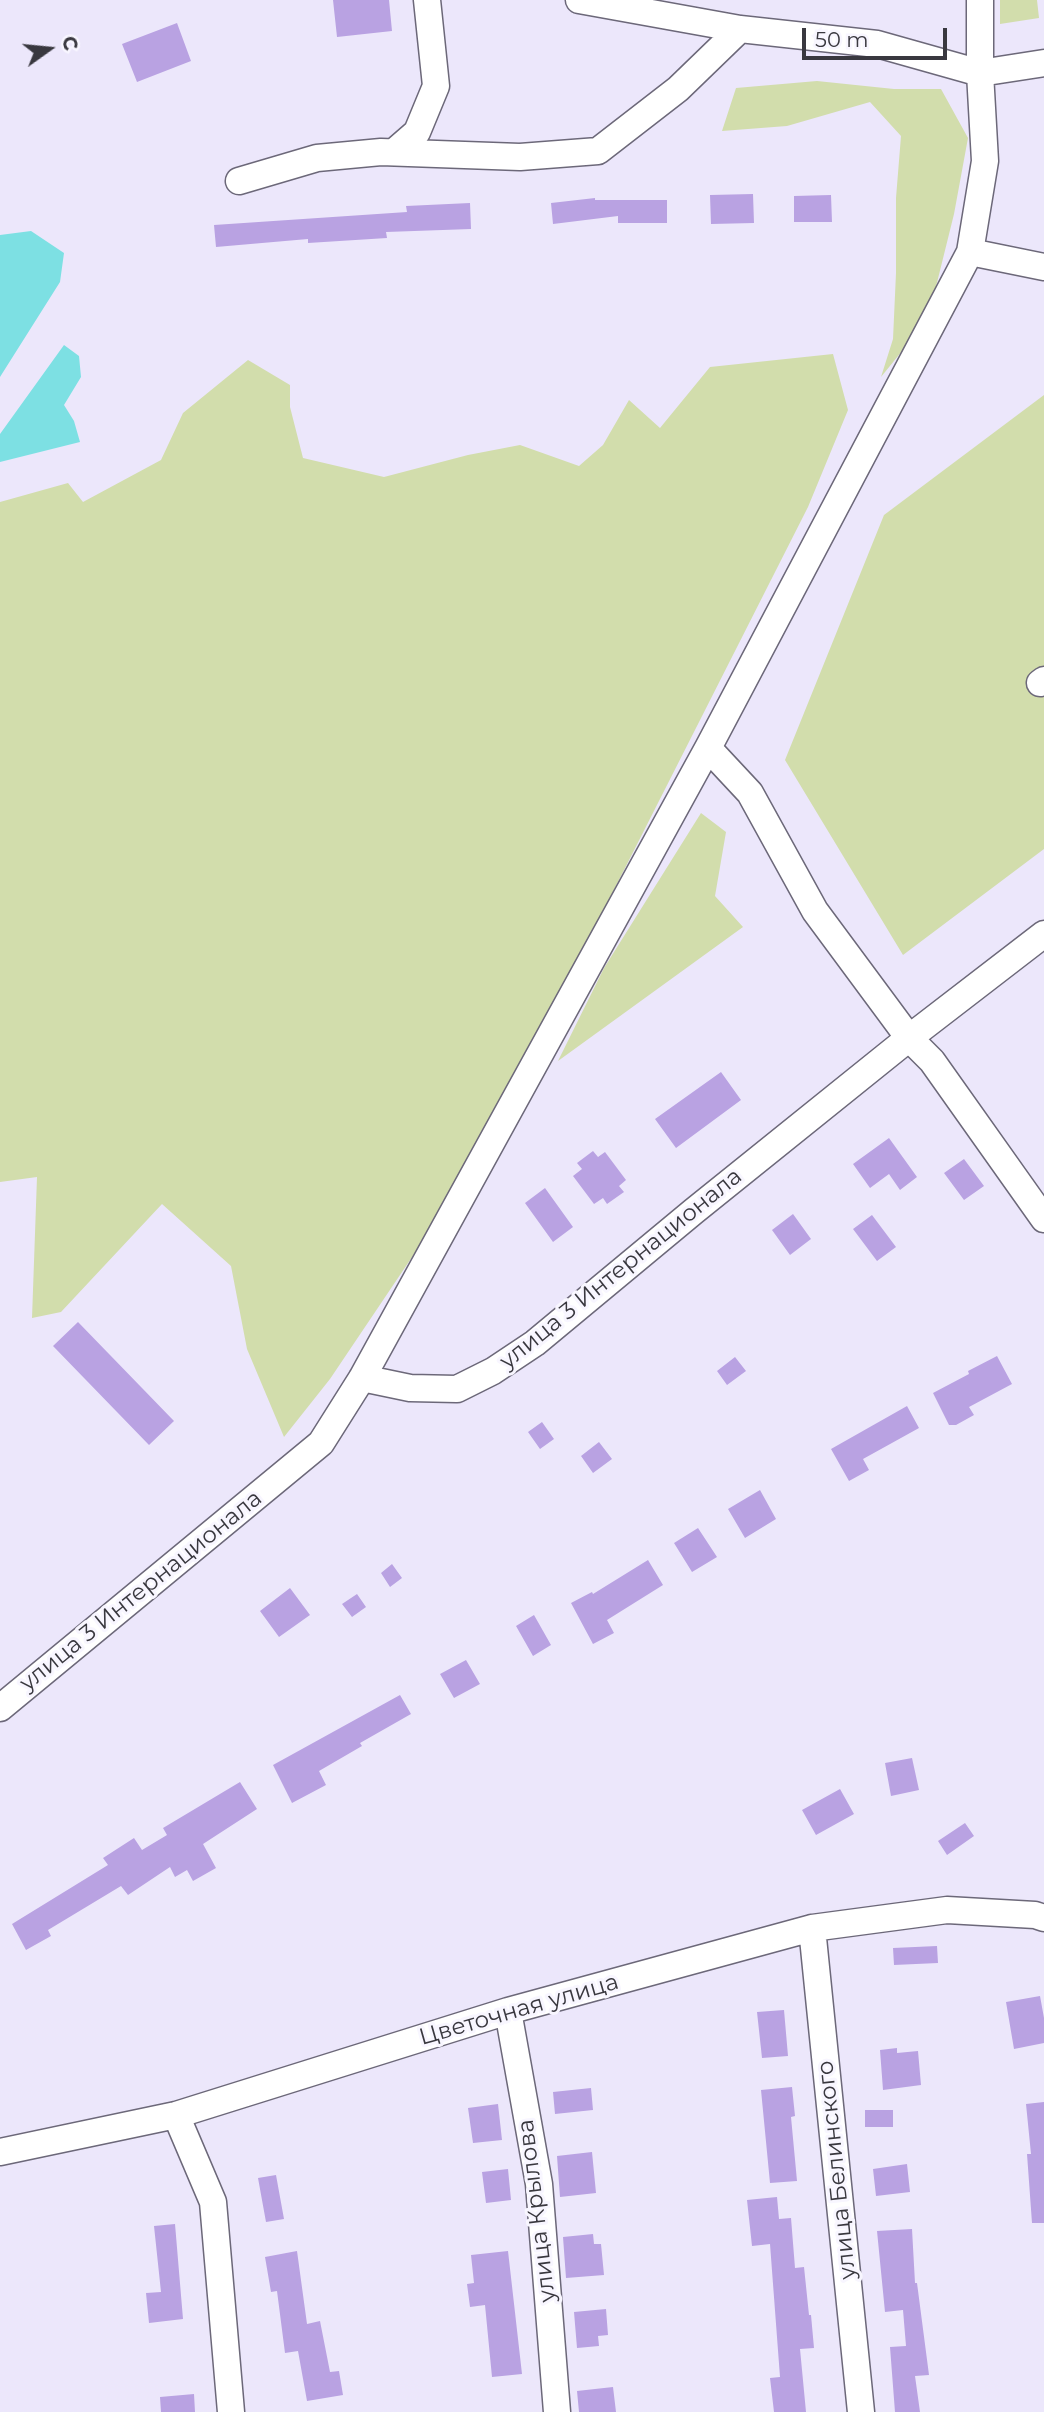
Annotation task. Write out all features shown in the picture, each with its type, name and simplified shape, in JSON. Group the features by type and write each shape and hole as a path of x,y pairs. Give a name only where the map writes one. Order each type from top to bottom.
{"street":[{"path":"394,152 417,132 436,86 427,0"},
{"path":"579,0 608,3 740,29 877,44 980,73 1044,63"},
{"path":"362,1378 708,748 970,252 985,160 980,73 980,0"},
{"path":"239,181 317,158 394,152 520,157 598,151 678,89 740,29"},
{"path":"970,252 1044,267"},
{"path":"708,748 750,793 815,911 909,1038 932,1061 1044,1219"},
{"name":"улица 3 Интернационала","path":"1,1702 321,1443 362,1378 410,1388 457,1389 493,1371 535,1343 909,1038 1044,934"},
{"name":"Цветочная улица","path":"0,2152 176,2115 508,2011 812,1928 947,1910 1035,1915 1044,1918"},
{"name":"улица Белинского","path":"812,1928 862,2412"},
{"name":"улица Крылова","path":"508,2011 539,2184 557,2412"},
{"path":"176,2115 213,2202 231,2412"}],"shaded area":[{"path":"1000,0 1037,0 1039,18 1000,24"},
{"path":"817,81 894,89 941,89 968,138 954,214 928,319 881,377 893,339 896,198 901,136 870,102 787,126 722,131 736,88"},
{"path":"31,231 64,253 60,282 0,377 0,235"},
{"path":"64,345 79,356 81,377 64,405 74,421 80,442 0,462 0,434"},
{"path":"833,354 848,410 808,507 476,1162 330,1379 284,1437 247,1349 231,1266 162,1204 61,1312 32,1318 37,1177 0,1182 0,502 68,483 83,502 161,460 183,413 248,360 290,385 290,407 303,458 384,477 468,455 520,445 579,466 603,445 629,400 660,428 710,367"},
{"path":"1044,395 1044,849 903,955 785,760 884,515"},
{"path":"701,813 726,832 715,896 743,927 558,1061 604,968"}],"building":[{"path":"333,0 389,0 392,31 337,37"},
{"path":"177,23 191,61 137,82 122,44"},
{"path":"753,194 754,223 711,224 710,195"},
{"path":"831,195 832,222 794,222 794,196"},
{"path":"595,198 667,200 667,223 618,223 618,216 553,224 551,203"},
{"path":"470,203 471,229 386,232 387,238 308,243 308,239 216,247 214,225 407,212 406,206"},
{"path":"721,1072 741,1100 676,1148 655,1119"},
{"path":"889,1138 917,1177 900,1190 889,1174 870,1188 853,1164"},
{"path":"593,1151 598,1157 605,1152 626,1180 619,1186 624,1192 607,1204 603,1198 594,1204 573,1176 582,1169 577,1163"},
{"path":"964,1159 984,1186 964,1200 944,1173"},
{"path":"545,1188 573,1227 553,1242 525,1203"},
{"path":"793,1214 811,1239 790,1255 772,1230"},
{"path":"872,1215 896,1247 877,1261 853,1229"},
{"path":"78,1322 174,1421 149,1445 53,1346"},
{"path":"997,1356 1012,1384 969,1407 974,1415 956,1425 949,1425 933,1393"},
{"path":"735,1357 746,1371 727,1385 717,1371"},
{"path":"907,1406 919,1428 863,1459 869,1470 849,1481 831,1449"},
{"path":"542,1422 554,1439 540,1449 528,1432"},
{"path":"599,1442 612,1459 593,1473 581,1456"},
{"path":"760,1490 776,1519 745,1538 728,1509"},
{"path":"698,1528 717,1557 692,1572 674,1543"},
{"path":"648,1560 663,1585 607,1620 614,1633 593,1644 571,1603 592,1592 593,1594"},
{"path":"392,1564 402,1578 390,1587 381,1573"},
{"path":"290,1588 310,1615 279,1637 260,1611"},
{"path":"357,1594 366,1607 352,1617 342,1604"},
{"path":"534,1615 551,1645 533,1656 516,1626"},
{"path":"466,1660 480,1684 454,1698 440,1674"},
{"path":"400,1695 411,1714 360,1743 362,1746 319,1771 326,1785 292,1803 273,1765"},
{"path":"912,1758 919,1790 891,1796 885,1763"},
{"path":"240,1782 257,1809 203,1844 216,1868 193,1881 187,1870 175,1877 170,1867 128,1895 121,1886 48,1930 51,1936 26,1950 12,1924 108,1865 103,1858 134,1838 142,1850 167,1835 163,1828"},
{"path":"840,1789 854,1814 816,1835 802,1810"},
{"path":"965,1823 974,1836 947,1855 938,1841"},
{"path":"937,1946 938,1963 894,1965 893,1948"},
{"path":"1040,1996 1044,2018 1044,2043 1014,2049 1006,2002"},
{"path":"784,2010 788,2056 762,2058 757,2012"},
{"path":"897,2048 897,2053 918,2051 921,2085 883,2090 880,2050"},
{"path":"792,2087 795,2116 791,2117 797,2181 770,2183 761,2090"},
{"path":"591,2088 593,2110 555,2114 553,2092"},
{"path":"1044,2102 1044,2223 1032,2223 1027,2154 1031,2154 1026,2104"},
{"path":"498,2104 502,2140 473,2143 468,2108"},
{"path":"865,2110 893,2110 893,2127 865,2127"},
{"path":"592,2152 596,2193 560,2197 557,2156"},
{"path":"907,2164 910,2192 876,2196 873,2169"},
{"path":"508,2169 511,2200 486,2203 482,2172"},
{"path":"276,2175 284,2219 266,2222 258,2178"},
{"path":"777,2197 779,2219 791,2218 795,2268 804,2267 811,2315 814,2348 800,2349 806,2412 774,2412 770,2378 780,2377 770,2244 752,2246 747,2200"},
{"path":"175,2224 183,2319 149,2323 146,2293 161,2292 154,2226"},
{"path":"912,2229 915,2283 929,2375 915,2376 920,2412 895,2412 890,2347 906,2346 903,2310 885,2312 877,2231"},
{"path":"593,2234 594,2244 601,2244 604,2275 566,2278 563,2237"},
{"path":"297,2251 307,2324 320,2321 330,2372 339,2371 343,2395 307,2401 298,2351 285,2353 277,2291 271,2292 265,2257"},
{"path":"508,2251 522,2374 492,2377 485,2305 470,2307 467,2284 474,2283 471,2255"},
{"path":"606,2309 608,2335 598,2336 599,2346 577,2348 574,2312"},
{"path":"613,2387 616,2412 579,2412 577,2391"},
{"path":"194,2394 195,2412 161,2412 160,2397"}]}
